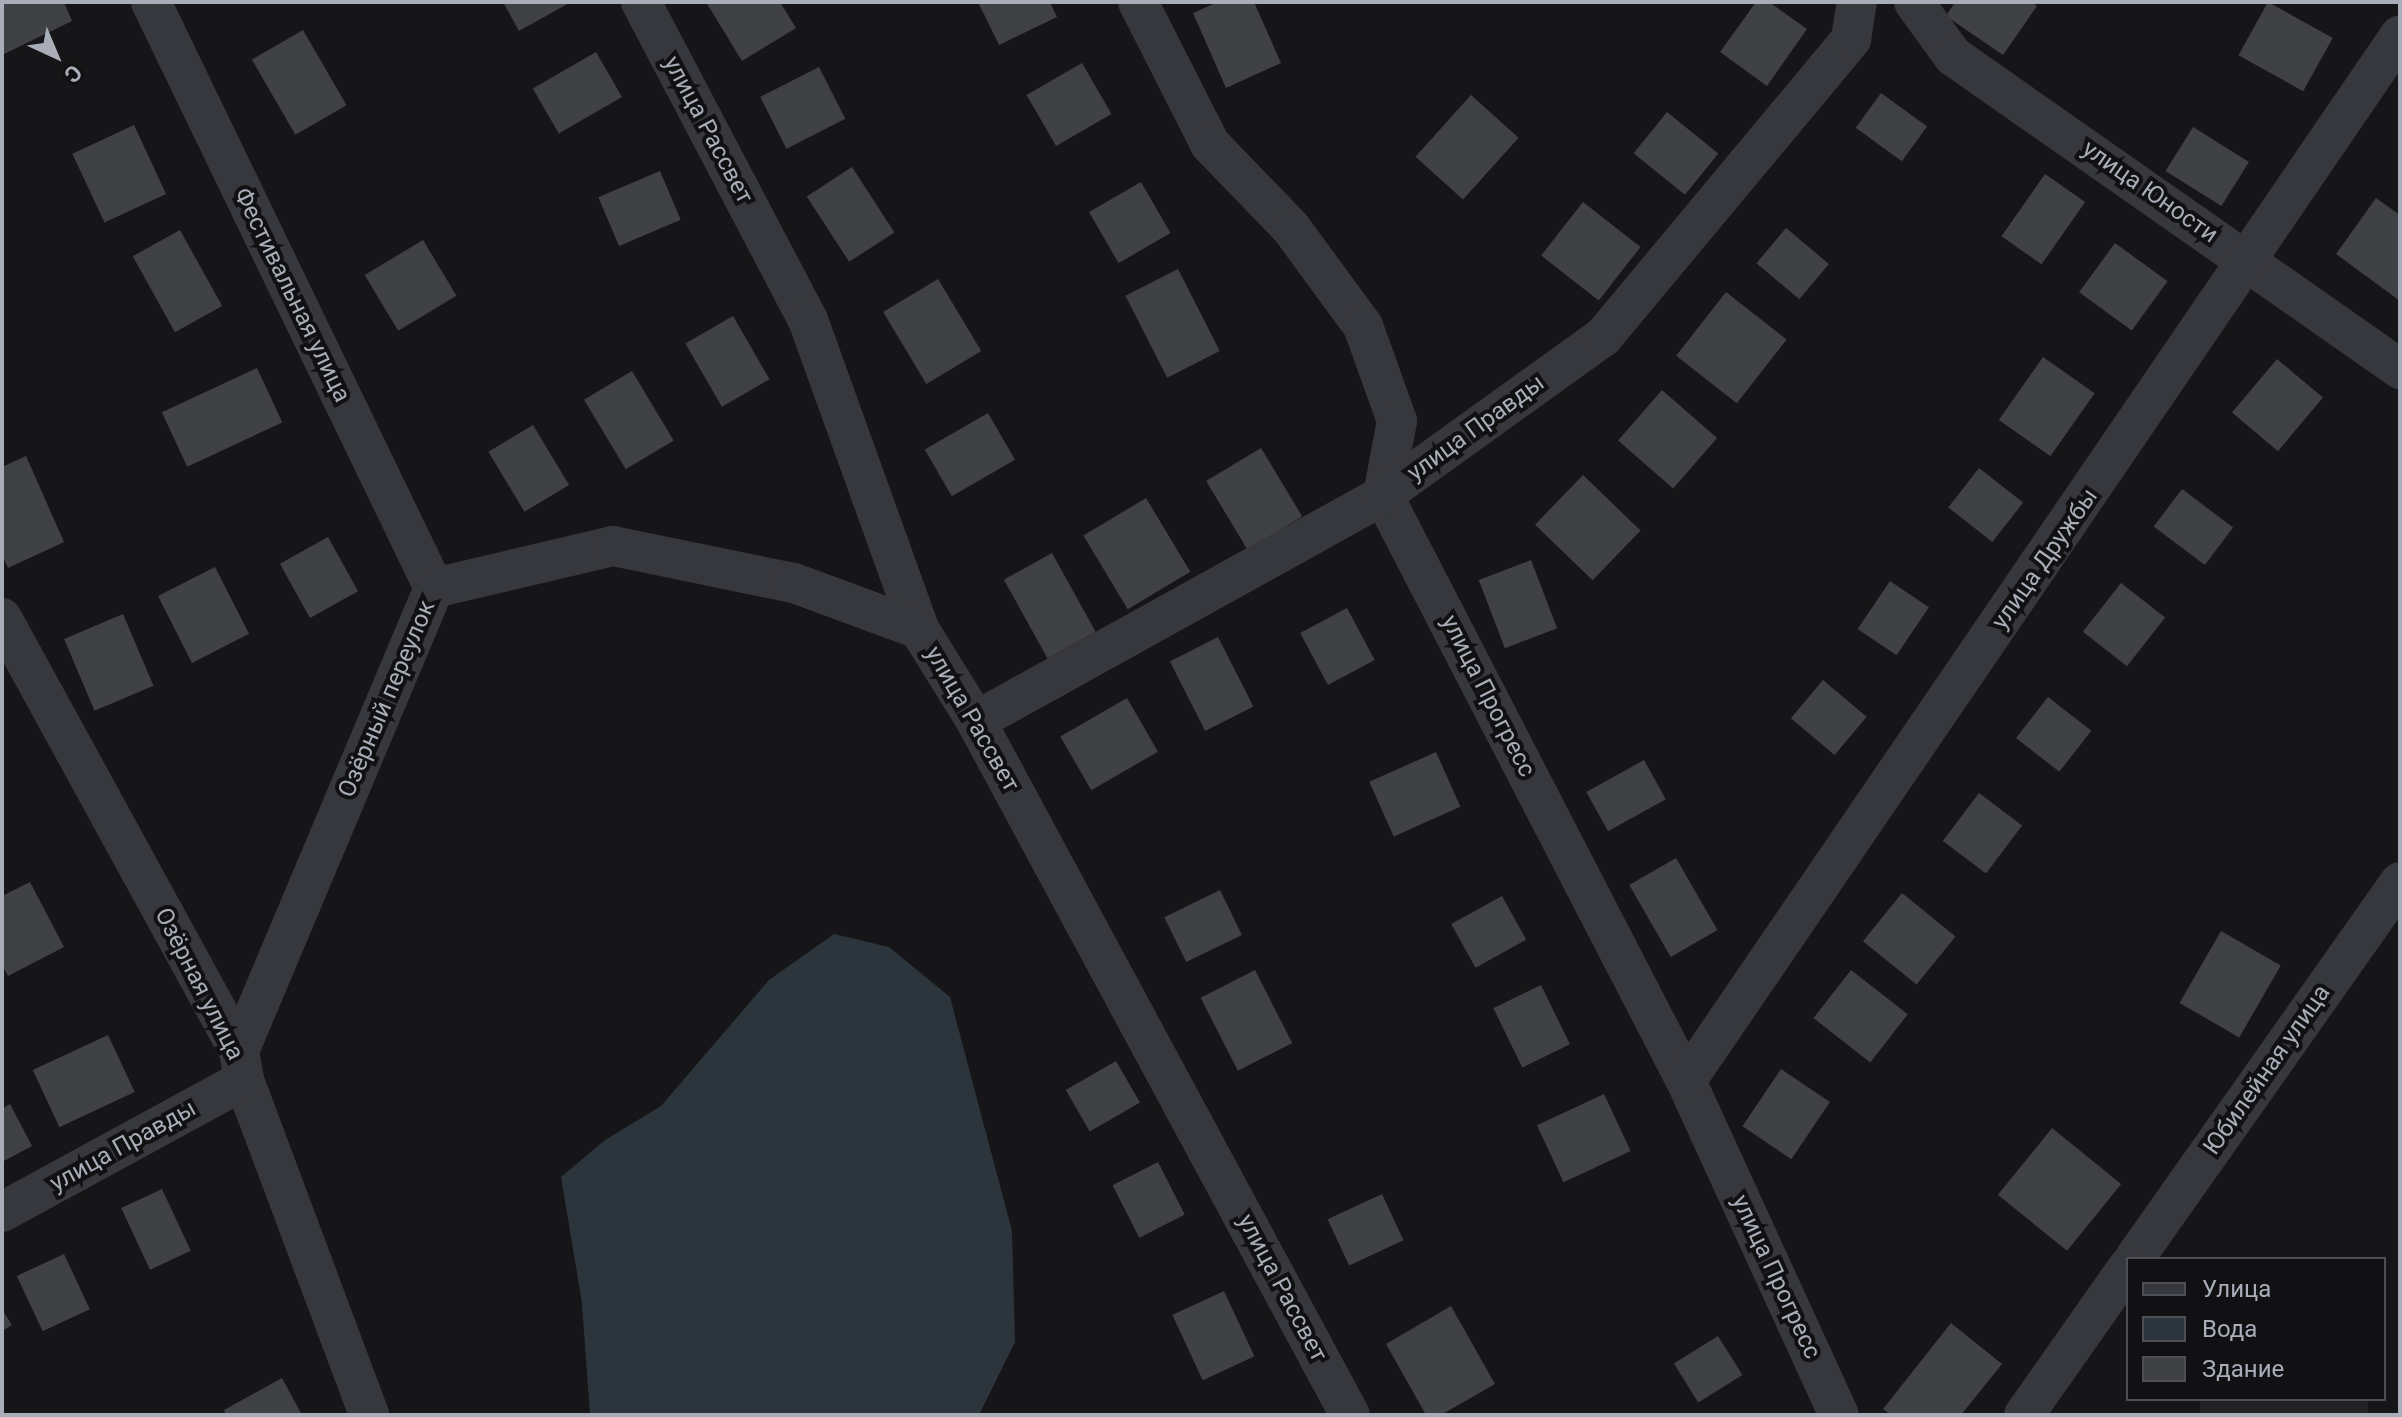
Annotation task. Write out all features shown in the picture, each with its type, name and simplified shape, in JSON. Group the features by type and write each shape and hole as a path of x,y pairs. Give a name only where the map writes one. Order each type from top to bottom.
{"street":[{"name":"Фестивальная улица","path":"151,2 434,588"},
{"name":"улица Рассвет","path":"641,2 808,320 919,629 976,721 1350,1415"},
{"path":"1138,2 1210,144 1291,228 1363,326 1397,421 1383,495"},
{"name":"улица Правды","path":"976,721 1383,495 1603,337 1851,39 1857,2"},
{"name":"улица Юности","path":"1914,2 1953,56 2250,261 2400,369"},
{"name":"улица Дружбы","path":"1686,1081 2250,261 2400,35"},
{"name":"улица Прогресс","path":"1383,495 1686,1081 1839,1415"},
{"name":"Озёрный переулок","path":"242,1066 434,588 613,546 794,583 919,629"},
{"name":"Озёрная улица","path":"2,618 242,1066 369,1415"},
{"name":"Юбилейная улица","path":"2135,1257 2400,882"},
{"name":"улица Правды","path":"2,1212 242,1066"},
{"path":"2024,1415 2126,1270"}],"shaded area":[{"path":"2200,1401 2368,1401 2368,1415 2200,1415"}],"water":[{"path":"834,934 889,947 950,997 1012,1231 1015,1342 979,1415 590,1415 582,1303 561,1177 605,1140 661,1106 769,980"}],"building":[{"path":"2,2 64,2 72,21 2,55"},
{"path":"503,2 571,2 519,31"},
{"path":"706,2 780,2 796,28 742,61"},
{"path":"978,2 1050,2 1057,17 999,45"},
{"path":"1218,2 1254,2 1281,63 1226,88 1193,13"},
{"path":"1756,2 1769,2 1807,29 1767,86 1720,52"},
{"path":"1955,2 2031,2 2037,6 2003,55 1946,16"},
{"path":"2268,2 2333,38 2303,91 2238,55"},
{"path":"303,30 346,105 295,135 252,60"},
{"path":"596,52 622,97 559,134 533,88"},
{"path":"1082,63 1112,114 1056,146 1027,95"},
{"path":"819,67 845,119 787,149 760,97"},
{"path":"1881,93 1927,127 1902,161 1856,128"},
{"path":"1471,95 1519,138 1463,200 1415,157"},
{"path":"1667,112 1718,154 1685,195 1634,153"},
{"path":"134,125 166,194 104,223 72,154"},
{"path":"2193,127 2249,162 2221,206 2165,171"},
{"path":"852,167 894,232 849,262 807,196"},
{"path":"660,171 681,220 619,246 598,197"},
{"path":"2045,174 2085,202 2042,264 2001,236"},
{"path":"1141,182 1170,233 1119,263 1089,212"},
{"path":"2376,198 2400,215 2400,301 2336,254"},
{"path":"1583,202 1641,247 1599,301 1541,256"},
{"path":"1786,228 1829,264 1799,299 1756,263"},
{"path":"180,230 222,306 175,332 133,256"},
{"path":"423,240 456,296 398,331 365,275"},
{"path":"2115,243 2168,281 2132,331 2079,292"},
{"path":"1178,269 1220,351 1167,378 1125,296"},
{"path":"938,279 981,351 926,384 883,312"},
{"path":"1726,292 1787,339 1737,403 1676,356"},
{"path":"733,316 770,379 722,407 685,344"},
{"path":"2043,357 2095,393 2050,456 1999,420"},
{"path":"2277,359 2323,398 2278,451 2232,413"},
{"path":"257,368 282,422 187,467 162,412"},
{"path":"632,371 674,440 626,469 584,400"},
{"path":"1662,390 1717,438 1673,488 1618,441"},
{"path":"988,413 1015,460 952,496 925,450"},
{"path":"533,425 569,485 524,512 488,452"},
{"path":"1261,448 1302,517 1247,550 1206,481"},
{"path":"26,456 64,542 8,568 2,555 2,467"},
{"path":"1979,468 2023,502 1992,542 1948,507"},
{"path":"1583,475 1641,531 1593,580 1535,525"},
{"path":"2182,489 2233,528 2205,565 2154,527"},
{"path":"1146,498 1190,572 1128,609 1083,536"},
{"path":"328,537 358,591 310,618 280,564"},
{"path":"1052,553 1096,632 1048,658 1004,580"},
{"path":"1531,560 1557,628 1505,648 1479,580"},
{"path":"215,567 249,634 192,663 158,596"},
{"path":"1890,581 1929,607 1897,655 1858,629"},
{"path":"2121,583 2165,617 2127,666 2083,632"},
{"path":"1347,608 1375,660 1328,685 1300,633"},
{"path":"123,614 153,686 95,711 64,639"},
{"path":"1218,637 1253,706 1205,731 1170,662"},
{"path":"1823,680 1867,717 1835,755 1791,718"},
{"path":"2048,697 2091,731 2059,772 2016,738"},
{"path":"1127,698 1158,752 1091,790 1060,736"},
{"path":"1436,752 1460,807 1394,837 1369,782"},
{"path":"1644,760 1666,799 1608,831 1586,792"},
{"path":"1979,793 2022,825 1986,873 1943,841"},
{"path":"1676,858 1718,930 1671,957 1629,885"},
{"path":"30,882 64,947 8,976 2,965 2,896"},
{"path":"1220,890 1242,935 1186,962 1164,917"},
{"path":"1902,893 1956,936 1917,985 1863,941"},
{"path":"1502,896 1526,940 1476,968 1451,924"},
{"path":"2221,931 2281,966 2239,1037 2180,1003"},
{"path":"1255,970 1292,1043 1238,1071 1201,998"},
{"path":"1851,970 1908,1014 1870,1062 1813,1018"},
{"path":"1541,985 1570,1044 1522,1068 1493,1008"},
{"path":"108,1035 135,1092 59,1127 33,1070"},
{"path":"1116,1061 1140,1103 1090,1132 1066,1090"},
{"path":"1781,1069 1830,1102 1791,1159 1742,1126"},
{"path":"1604,1094 1631,1151 1564,1182 1537,1125"},
{"path":"10,1104 32,1146 2,1162 2,1109"},
{"path":"2052,1128 2121,1184 2067,1251 1998,1195"},
{"path":"1158,1162 1185,1215 1139,1238 1113,1185"},
{"path":"162,1189 191,1251 150,1270 121,1208"},
{"path":"1382,1194 1404,1240 1349,1266 1328,1219"},
{"path":"64,1254 90,1309 43,1331 17,1276"},
{"path":"1224,1291 1254,1356 1203,1380 1172,1315"},
{"path":"1451,1306 1495,1384 1441,1415 1426,1415 1386,1344"},
{"path":"2,1309 12,1325 2,1331"},
{"path":"1951,1323 2002,1364 1961,1415 1891,1415 1883,1409"},
{"path":"1718,1336 1742,1375 1698,1403 1674,1364"},
{"path":"282,1378 302,1415 226,1415 224,1410"}]}
